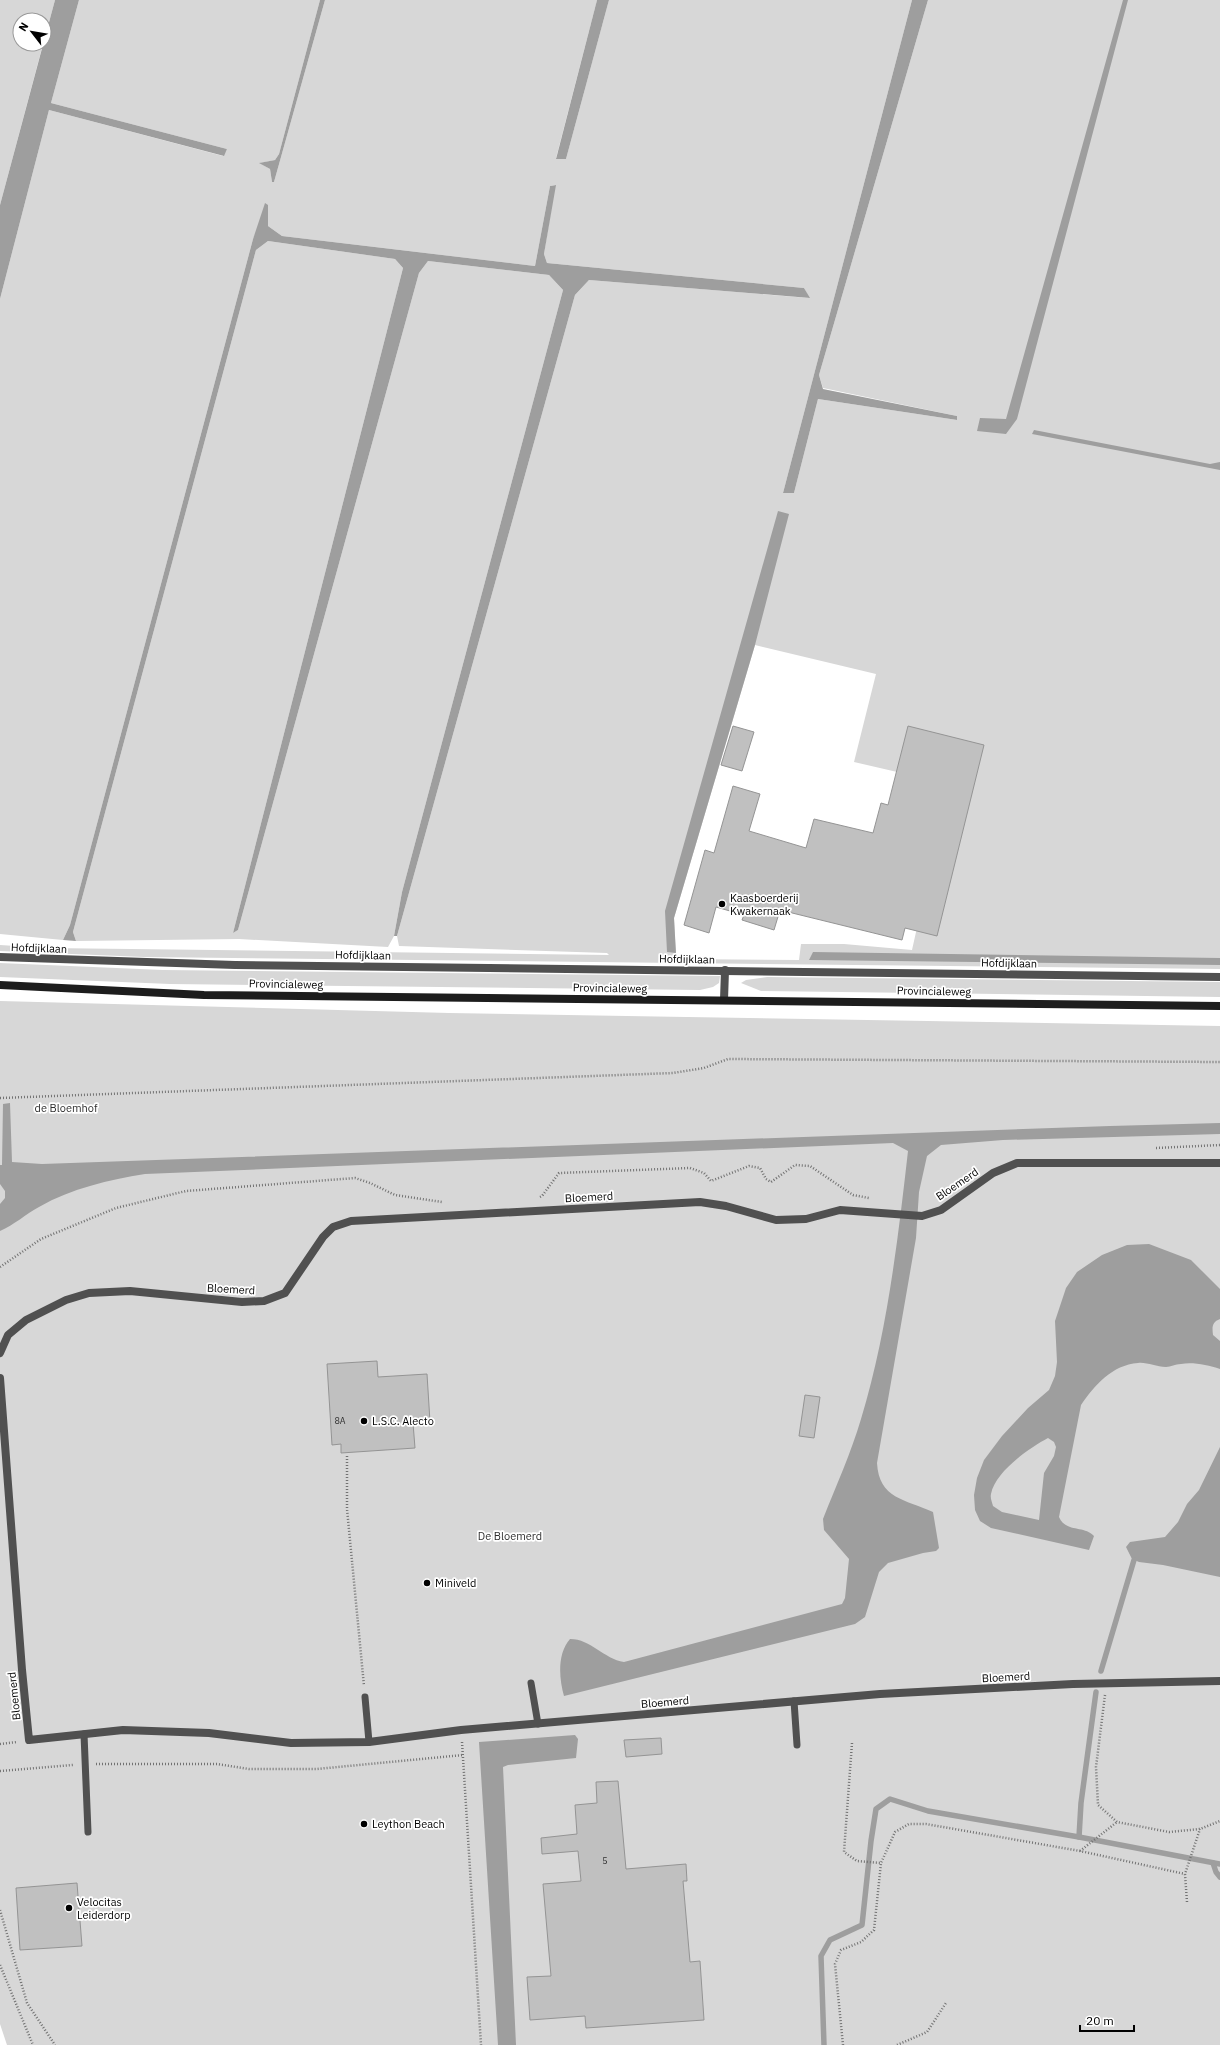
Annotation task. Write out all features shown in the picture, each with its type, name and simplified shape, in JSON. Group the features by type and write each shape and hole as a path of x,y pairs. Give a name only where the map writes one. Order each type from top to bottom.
{"main road":[{"name":"Provincialeweg","path":"0,985 204,995 1220,1006"}],"street":[{"name":"Hofdijklaan","path":"0,957 235,965 1220,977"},
{"name":"Hofdijklaan","path":"724,1000 726,970"},
{"name":"Bloemerd","path":"0,1353 8,1335 26,1320 66,1300 89,1293 130,1291 242,1302 264,1301 285,1293 322,1237 333,1227 351,1221 700,1202 726,1206 776,1220 806,1219 840,1210 922,1216 940,1210 993,1173 1017,1163 1220,1163"},
{"name":"Bloemerd","path":"0,1378 22,1670 30,1740 131,1730 209,1733 291,1743 369,1742 461,1730 880,1694 1107,1684 1220,1681"}],"lane":[{"path":"531,1683 538,1724"},
{"path":"365,1696 369,1742"},
{"path":"794,1701 797,1745"},
{"path":"84,1734 88,1832"}],"path":[{"path":"0,1098 673,1073 704,1068 728,1059 1220,1062"},
{"path":"535,1198 542,1196 559,1173 690,1168 704,1173 711,1182 749,1166 760,1168 766,1179 771,1182 795,1165 810,1166 853,1195 875,1199"},
{"path":"0,1267 41,1239 116,1208 186,1191 356,1178 395,1195 449,1203"},
{"path":"347,1456 348,1509 365,1696"},
{"path":"1107,1684 1096,1766 1098,1805 1118,1822 1169,1832 1200,1829 1220,1821"},
{"path":"461,1730 481,2045"},
{"path":"852,1743 844,1852 857,1861 881,1863"},
{"path":"0,1771 85,1764 217,1764 249,1769 316,1769 463,1755"},
{"path":"1080,1851 1118,1822"},
{"path":"843,2045 835,1964 841,1950 861,1942 874,1930 881,1863 895,1832 909,1824 926,1824 1080,1851 1185,1874"},
{"path":"1187,1902 1185,1874 1200,1829"},
{"path":"0,1910 27,2003 55,2045"},
{"path":"0,1965 33,2045"},
{"path":"897,2045 927,2032 946,2003"}],"green space":[{"path":"0,0 55,0 52,12 12,12 12,52 41,52 0,205"},
{"path":"79,0 320,0 279,154 275,160 260,163 270,169 272,182 274,182 325,0 597,0 556,158 566,159 609,0 912,0 783,493 794,493 818,399 957,420 957,416 823,388 819,375 928,0 1220,0 1220,969 144,957 0,951 0,945 47,948 609,955 607,953 399,946 397,936 575,295 589,280 809,298 804,288 547,263 544,254 555,185 550,186 535,266 282,236 268,226 268,205 253,239 70,925 63,940 0,934 0,299 49,110 223,156 227,149 51,103","holes":["755,645 876,674 854,762 949,784 912,950 844,944 801,944 799,960 676,959 674,918"]},
{"path":"268,241 395,259 403,268 233,933 238,930 419,273 428,261 549,275 563,290 402,892 394,936 388,947 239,939 76,941 73,932 256,250"},
{"path":"0,963 163,970 720,976 719,983 713,987 700,990 170,984 0,977"},
{"path":"767,977 1220,982 1220,997 761,991 741,983 746,980"},
{"name":"De Bloemerd","path":"0,1001 449,1013 1220,1026 1220,2045 7,2045 0,2024"}],"shaded area":[{"path":"55,0 79,0 51,103 227,149 224,156 49,110 0,299 0,205 41,52 52,52 52,12"},
{"path":"320,0 325,0 274,182 272,182 270,169 259,163 275,160 279,154"},
{"path":"597,0 609,0 566,159 556,159"},
{"path":"912,0 928,0 819,375 823,389 957,416 957,420 818,399 794,493 783,493"},
{"path":"1123,0 1128,0 1017,419 1006,434 977,431 980,418 1006,419"},
{"path":"556,185 544,254 547,263 804,288 810,298 589,280 575,295 397,936 394,936 402,892 563,290 549,275 428,261 419,273 238,930 233,933 403,268 395,259 268,241 256,250 73,932 76,941 63,940 70,925 253,239 265,203 268,205 268,226 282,236 535,266 550,186"},
{"path":"1034,430 1210,464 1220,462 1220,470 1032,434"},
{"path":"778,511 789,514 755,645 674,918 676,953 667,952 665,911"},
{"path":"813,952 1220,958 1220,965 809,960"},
{"path":"10,1103 12,1162 42,1164 1220,1123 1220,1134 1003,1140 941,1145 927,1156 919,1192 916,1238 877,1463 879,1475 888,1491 895,1496 933,1512 939,1548 936,1551 923,1553 888,1563 879,1572 865,1617 855,1624 564,1696 560,1666 563,1652 570,1639 584,1642 610,1657 624,1662 842,1604 845,1598 849,1559 824,1530 823,1519 857,1432 878,1354 896,1252 908,1151 893,1143 145,1174 104,1182 64,1195 39,1207 0,1231 0,1204 5,1198 5,1191 0,1184 0,1165 2,1165 3,1104"},
{"path":"1149,1244 1191,1260 1220,1289 1220,1319 1213,1325 1213,1335 1220,1341 1220,1369 1190,1363 1166,1367 1138,1363 1112,1372 1098,1383 1086,1398 1081,1405 1059,1517 1066,1525 1085,1531 1094,1536 1089,1550 991,1528 980,1521 975,1510 974,1495 977,1478 984,1460 1002,1436 1028,1408 1049,1390 1055,1376 1057,1362 1055,1321 1066,1288 1077,1272 1102,1255 1127,1245","holes":["1048,1438 1054,1442 1056,1447 1054,1456 1044,1473 1039,1520 1002,1512 993,1506 991,1496 994,1486 1006,1469 1023,1454"]},
{"path":"1220,1447 1220,1577 1163,1565 1139,1562 1132,1559 1126,1547 1130,1542 1165,1537 1178,1522 1187,1504 1199,1490"},
{"path":"575,1735 578,1739 576,1758 508,1765 503,1767 516,2045 498,2045 479,1742"}],"building":[{"path":"733,726 754,732 742,771 721,765"},
{"path":"908,726 984,745 937,936 905,928 902,940 780,910 774,930 742,920 744,915 716,907 709,933 684,925 705,850 714,853 733,786 760,794 749,831 806,848 814,819 873,833 881,803 888,805"},
{"path":"377,1361 378,1377 427,1374 430,1422 413,1423 415,1448 341,1453 341,1444 332,1445 327,1364"},
{"path":"805,1395 820,1397 814,1438 799,1436"},
{"path":"661,1738 662,1754 626,1757 624,1740"},
{"path":"618,1781 626,1869 686,1864 687,1881 683,1881 690,1962 700,1961 704,2020 586,2028 585,2016 530,2020 527,1977 551,1976 543,1884 581,1881 578,1851 542,1854 541,1838 577,1834 575,1805 597,1803 596,1782"},
{"path":"77,1883 82,1946 20,1950 16,1888"}],"waterway":[{"path":"1101,1671 1134,1560"},
{"path":"1079,1837 1081,1803 1096,1692"},
{"path":"824,2045 821,1956 830,1940 862,1925 876,1809 890,1799 928,1811 1079,1837 1220,1864"},
{"path":"1213,1863 1216,1872 1220,1877"}],"place":[{"name":"Kaasboerderij Kwakernaak","path":"722,904"},
{"name":"L.S.C. Alecto","path":"364,1421"},
{"name":"Miniveld","path":"427,1583"},
{"name":"Leython Beach","path":"364,1824"},
{"name":"Velocitas Leiderdorp","path":"69,1908"}],"park label":[{"name":"de Bloemhof","path":"66,1108"}]}
